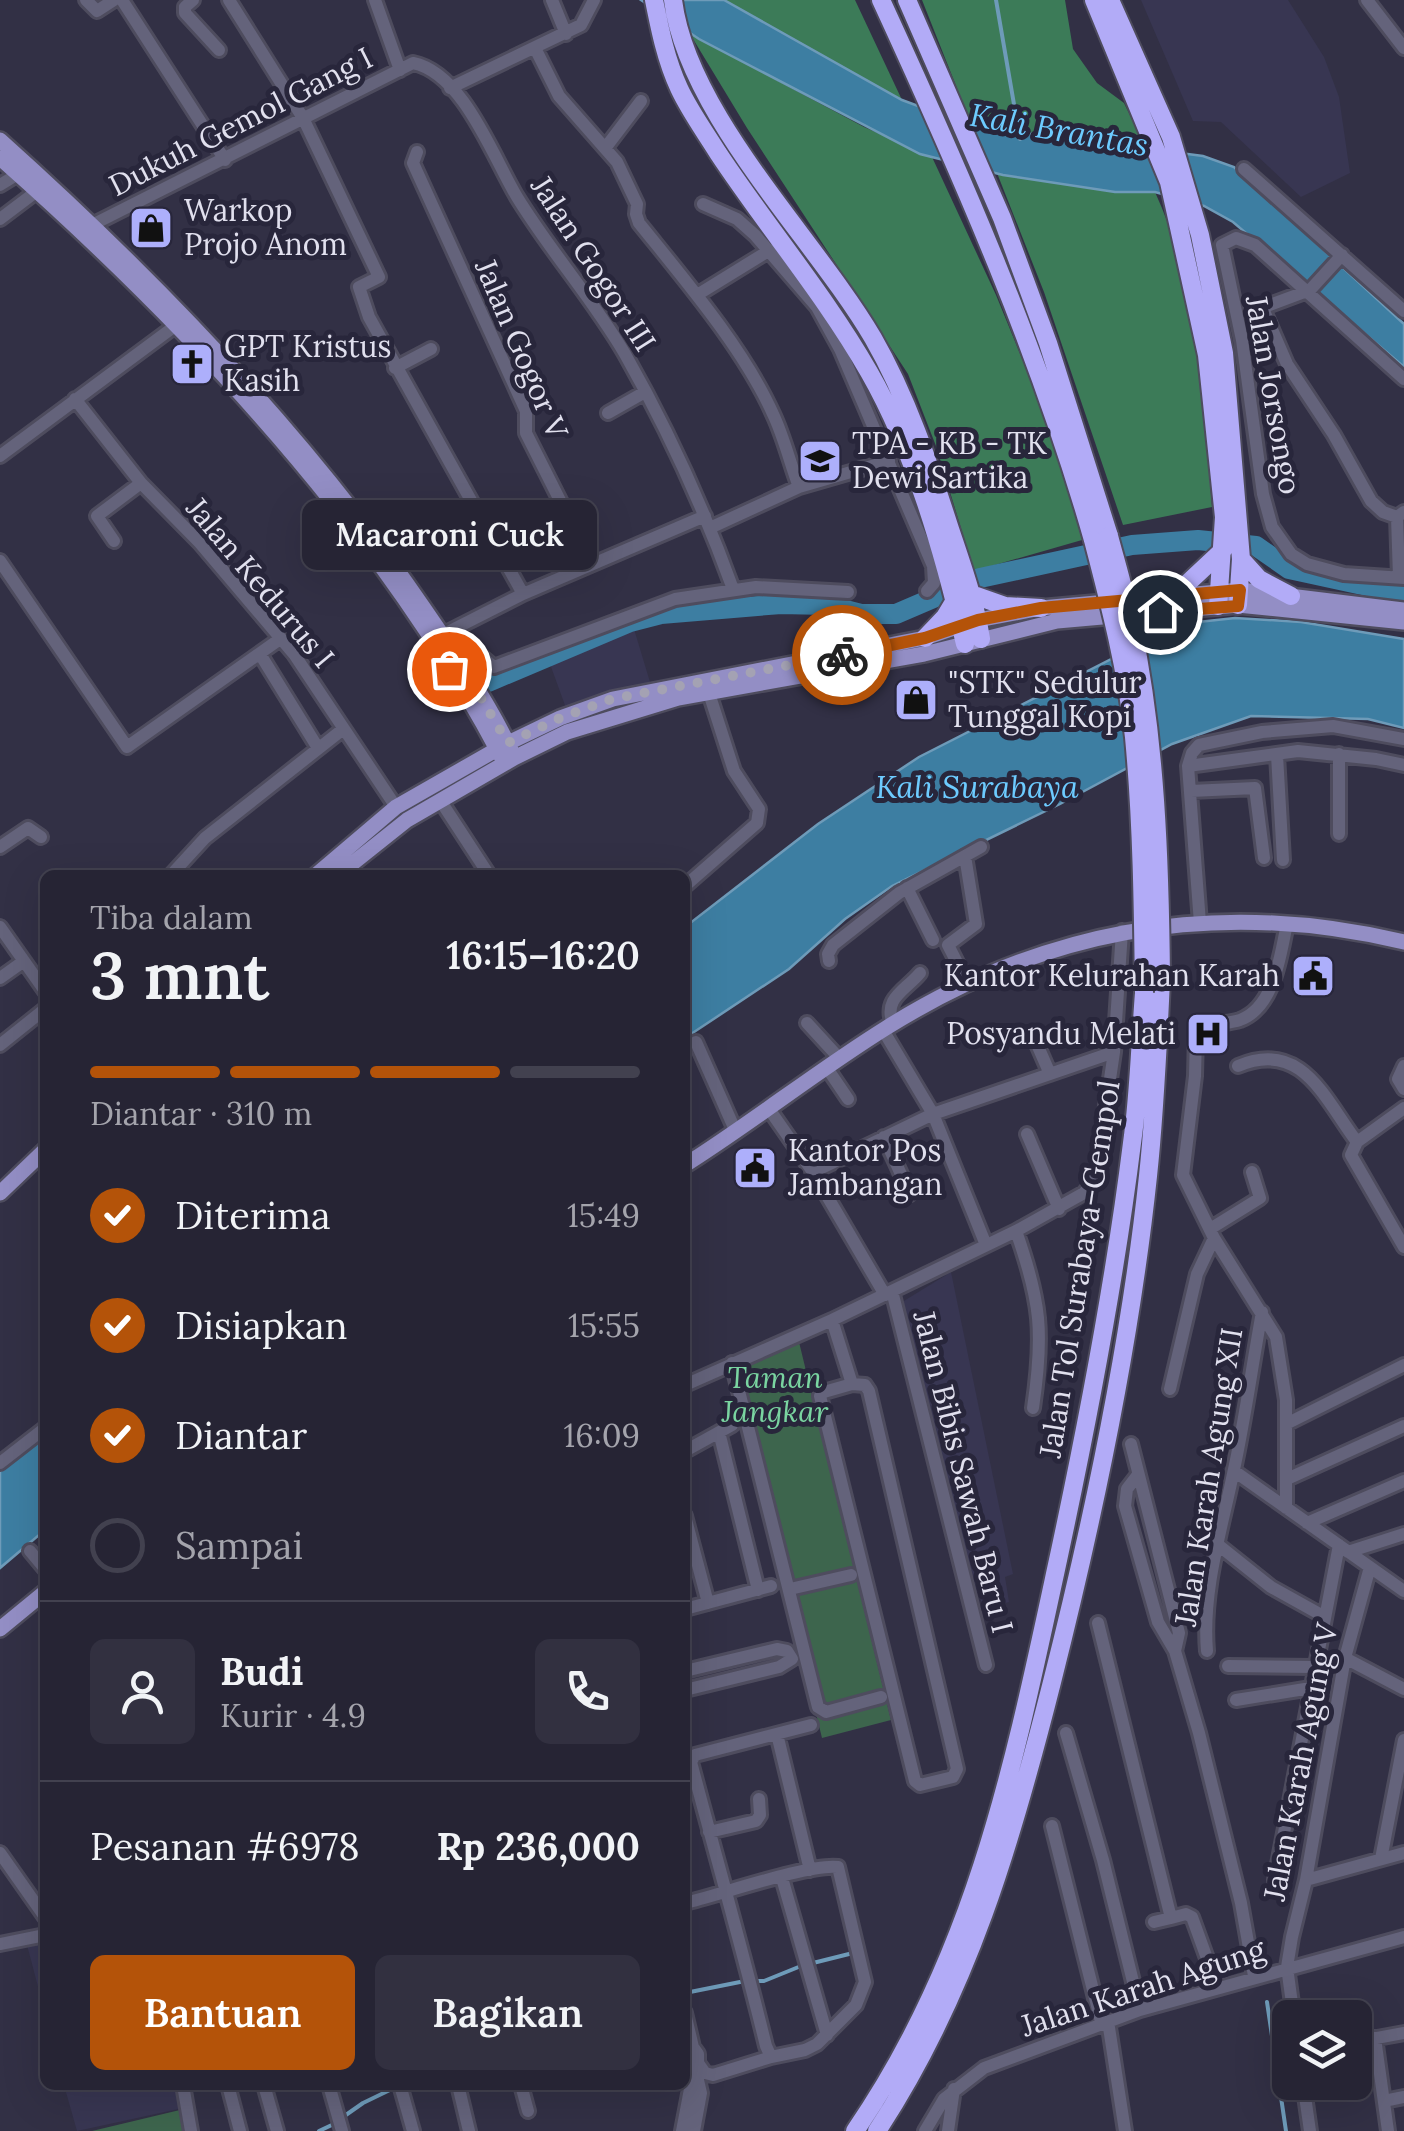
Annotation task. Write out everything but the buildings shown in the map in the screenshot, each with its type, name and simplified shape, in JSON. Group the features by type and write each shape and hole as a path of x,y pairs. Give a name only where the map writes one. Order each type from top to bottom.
{"highway":[{"path":"654,0 679,90 868,371 896,424 960,589 971,632"},
{"path":"672,0 680,36 698,78 736,143 873,338 902,396 922,497"},
{"path":"872,0 905,52"},
{"name":"Jalan Tol Surabaya–Gempol","path":"878,2131 938,2026 980,1929 1012,1835 1080,1570 1122,1352 1148,1177 1162,980 1160,859 1148,734 1132,627 1036,361 881,0"},
{"name":"Jalan Tol Surabaya–Gempol","path":"855,2131 878,2098 930,2004 978,1884 1015,1763 1094,1396 1133,1140 1144,993 1142,863 1134,735 1101,538 1048,344 1002,218 910,0"},
{"path":"1094,0 1162,136 1208,355 1226,464 1239,598"},
{"path":"1110,0 1200,235 1224,353 1226,464"},
{"path":"1176,594 1232,552"},
{"path":"1232,552 1266,585 1291,596"},
{"path":"1219,598 1232,552"},
{"path":"960,589 1005,606 1041,608"},
{"path":"925,638 946,617 960,589"}],"main road":[{"path":"0,140 92,225 386,553 442,634 454,666"},
{"path":"0,158 229,376 454,666 506,753"},
{"path":"322,870 396,807 506,753 620,714 971,632 1041,608 1176,594 1219,598 1291,596 1404,610"},
{"path":"344,870 385,836 560,718 612,699 925,638 1219,598"},
{"path":"1239,598 1404,622"},
{"path":"690,1163 888,1027 968,984 1050,950 1122,931 1200,923 1287,924 1404,942"},
{"path":"0,1193 40,1155"},
{"path":"0,1629 40,1596"}],"street":[{"path":"86,0 97,11 114,0"},
{"path":"122,0 225,160"},
{"path":"193,0 185,7 185,13 219,50"},
{"path":"229,0 304,118 379,276 359,289 396,368 523,594"},
{"path":"374,0 406,66"},
{"path":"552,0 566,34"},
{"path":"450,88 581,25 594,0"},
{"path":"1367,0 1404,48"},
{"path":"535,48 559,96 606,148 630,185 640,224 697,294 774,414 799,487"},
{"name":"Dukuh Gemol Gang I","path":"92,225 406,66"},
{"name":"Jalan Gogor III","path":"406,66 427,66 450,88 486,136 517,197 624,352 709,522 733,589"},
{"path":"606,148 640,101"},
{"name":"Jalan Gogor V","path":"417,152 413,163 526,410 526,433 592,564"},
{"path":"1244,169 1404,311"},
{"path":"0,186 18,174"},
{"path":"3,211 37,191"},
{"path":"703,204 736,219 770,250 816,307 840,349 889,462 922,497 934,584 927,590"},
{"name":"Jalan Jorsongo","path":"1308,290 1255,246 1236,238 1225,242 1221,250 1242,340 1272,527 1291,554 1307,564 1344,574 1402,578"},
{"path":"697,294 770,250"},
{"path":"1340,257 1308,290 1265,307 1269,327 1287,364 1334,435 1370,501 1383,512 1400,514 1402,578"},
{"path":"1308,290 1404,379"},
{"path":"0,456 175,326"},
{"path":"396,368 431,349"},
{"path":"608,413 645,392"},
{"name":"Jalan Kedurus I","path":"76,400 141,483 200,543 294,654 396,807"},
{"path":"442,634 592,564 799,487 889,462"},
{"path":"1226,464 1260,466"},
{"path":"114,542 97,516 141,483"},
{"path":"0,562 127,747 280,640"},
{"path":"454,666 480,655 494,668 667,602 733,589 848,592"},
{"path":"260,654 318,748"},
{"path":"690,882 757,823 760,816 734,771 709,693"},
{"path":"1200,923 1188,766 1199,744 1262,732 1333,726 1404,738"},
{"path":"176,870 205,838 342,730"},
{"path":"1188,766 1298,751 1404,765"},
{"path":"1339,754 1340,834"},
{"path":"1277,755 1283,860"},
{"path":"1191,791 1255,788 1264,858"},
{"path":"440,800 486,870"},
{"path":"0,847 28,828 41,837"},
{"path":"828,962 834,944 907,888 980,847"},
{"path":"965,856 976,924 948,946 968,984"},
{"path":"907,888 934,940"},
{"path":"1286,1508 1286,1424 1278,1344 1212,1233 1183,1174 1197,1033 1208,1026 1243,1018 1266,996 1287,924"},
{"path":"0,928 40,984"},
{"path":"690,1384 889,1293 1016,1231 1087,1191 1095,1180 1114,1052 1122,931"},
{"path":"0,978 24,962"},
{"path":"920,973 891,1000 888,1027 933,1114 986,1245"},
{"path":"0,1045 40,1013"},
{"path":"808,1023 834,1064 848,1098"},
{"path":"1032,1035 1050,1074"},
{"path":"696,1042 736,1132"},
{"path":"813,1172 933,1114 1114,1052"},
{"path":"1238,1066 1259,1058 1274,1058 1302,1068 1356,1142"},
{"path":"1404,1066 1398,1080 1404,1088"},
{"name":"Jalan Bibis Sawah Baru I","path":"769,1108 889,1293 986,1665"},
{"path":"1404,1108 1356,1142 1352,1150 1352,1159 1404,1247"},
{"path":"1027,1134 1058,1208"},
{"path":"884,1137 910,1194"},
{"path":"1170,1389 1212,1233 1260,1198 1252,1172"},
{"path":"1016,1231 1032,1276 1041,1336 1033,1408"},
{"name":"Jalan Karah Agung XII","path":"1206,1652 1206,1621 1217,1544 1262,1312"},
{"path":"832,1320 852,1384"},
{"path":"732,1363 820,1709 826,1712 881,1697"},
{"path":"1286,1424 1404,1365"},
{"path":"852,1384 865,1385 869,1391 957,1768 953,1777 920,1786 914,1781 820,1396 852,1384"},
{"path":"1287,1479 1404,1426"},
{"path":"690,1448 726,1429 764,1588 690,1608"},
{"path":"0,1463 40,1432"},
{"path":"1130,1444 1179,1634 1175,1652 1241,1903 1254,1976"},
{"path":"1234,1471 1404,1591"},
{"path":"1306,1523 1404,1481"},
{"path":"1344,1549 1404,1534"},
{"path":"690,1535 708,1603"},
{"path":"1217,1544 1271,1586 1325,1617"},
{"name":"Jalan Karah Agung V","path":"1275,1880 1314,1667 1344,1549"},
{"path":"30,1551 40,1563"},
{"name":"Jalan Karah Agung V","path":"1287,1967 1345,1658 1370,1567"},
{"path":"790,1589 851,1575"},
{"path":"1098,1623 1171,1918"},
{"path":"690,1670 777,1649 787,1651 792,1659 779,1667 690,1689"},
{"path":"1345,1658 1404,1689"},
{"path":"1228,1666 1314,1667"},
{"path":"1236,1700 1310,1688"},
{"path":"771,2056 692,1758 811,1725"},
{"path":"1066,1733 1140,2010"},
{"path":"777,1734 810,1870"},
{"path":"1381,1859 1404,1740"},
{"path":"709,1832 756,1821 760,1815 759,1799"},
{"path":"1052,1826 1104,2022 1125,2131"},
{"path":"0,1852 40,1910"},
{"path":"1306,1880 1404,1853"},
{"path":"690,1902 834,1865 841,1871 865,1982 860,2000 827,2035 805,2050 771,2056 713,2075 691,2067"},
{"path":"782,1878 827,2035"},
{"path":"1154,1922 1186,1914 1192,1917 1217,1986"},
{"path":"0,1944 40,1936"},
{"name":"Jalan Karah Agung","path":"925,2131 932,2115 954,2088 984,2068 1140,2010 1404,1937"},
{"path":"1287,1967 1292,2000"},
{"path":"1372,2039 1404,2033"},
{"path":"1375,2038 1388,2131"},
{"path":"691,2067 694,2131"},
{"path":"948,2131 954,2088"},
{"path":"183,2090 192,2131"},
{"path":"229,2090 240,2131"},
{"path":"265,2090 277,2131"},
{"path":"331,2090 341,2127"},
{"path":"401,2090 413,2131"},
{"path":"459,2090 468,2131"},
{"path":"522,2090 528,2111"},
{"path":"682,2131 695,2097"},
{"path":"1384,2101 1404,2097"},
{"path":"1306,2100 1310,2131"}],"shaded area":[{"path":"1141,0 1288,0 1324,57 1339,97 1350,173 1301,197 1221,122 1193,121"},
{"path":"634,629 650,682 566,708 550,664"},
{"path":"951,1272 1013,1574 1005,1577 1009,1602 984,1609 965,1556 899,1304"},
{"path":"40,1941 40,1994 27,1945"},
{"path":"65,2090 179,2090 183,2108 77,2131"}],"green space":[{"path":"724,0 855,0 902,100"},
{"path":"922,0 1065,0 1073,49 1097,83 1124,103 1147,150 972,126"},
{"path":"690,34 864,127 932,157 996,295 1054,437 1082,540 974,571 936,446 908,374"},
{"path":"997,173 1115,192 1155,192 1170,229 1191,307 1212,507 1123,525 1044,292"},
{"name":"Taman Jangkar","path":"799,1342 891,1720 822,1738 736,1386 727,1367"},
{"path":"184,2109 188,2131 92,2131"}],"water":[{"path":"641,0 724,0 902,100 972,126 1203,156 1234,167 1404,324 1404,367 1233,222 1204,206 1155,192 1115,192 1003,175 920,154 699,39"},
{"name":"Kali Surabaya","path":"1235,618 1301,622 1404,639 1404,728 1368,719 1251,716 1172,744 892,886 845,919 789,969 690,1035 690,923 818,824 919,757 1180,624"},
{"path":"40,1441 40,1534 0,1568 0,1471"}],"waterway":[{"name":"Kali Brantas","path":"996,0 1020,139"},
{"path":"488,682 630,622 661,614 781,604 826,605 861,614 896,614 980,578 1132,545 1198,540 1256,546 1289,569 1404,594"},
{"path":"690,1992 764,1981 801,1966 853,1953"},
{"path":"1267,2002 1286,2131"},
{"path":"343,2117 390,2090"},
{"path":"319,2131 336,2123"}],"way so far":[{"path":"449,669 460,663 508,743 612,699 842,655"}],"place":[{"name":"Warkop Projo Anom","path":"151,228"},
{"name":"GPT Kristus Kasih","path":"192,364"},
{"name":"TPA - KB - TK Dewi Sartika","path":"820,461"},
{"name":"Macaroni Cuck","path":"449,669"},
{"name":"\"STK\" Sedulur Tunggal Kopi","path":"916,700"},
{"name":"Kantor Kelurahan Karah","path":"1313,976"},
{"name":"Posyandu Melati","path":"1208,1034"},
{"name":"Kantor Pos Jambangan","path":"755,1168"}],"route":[{"path":"842,655 925,638 1010,613 1240,590 1238,606 1160,612"}]}
